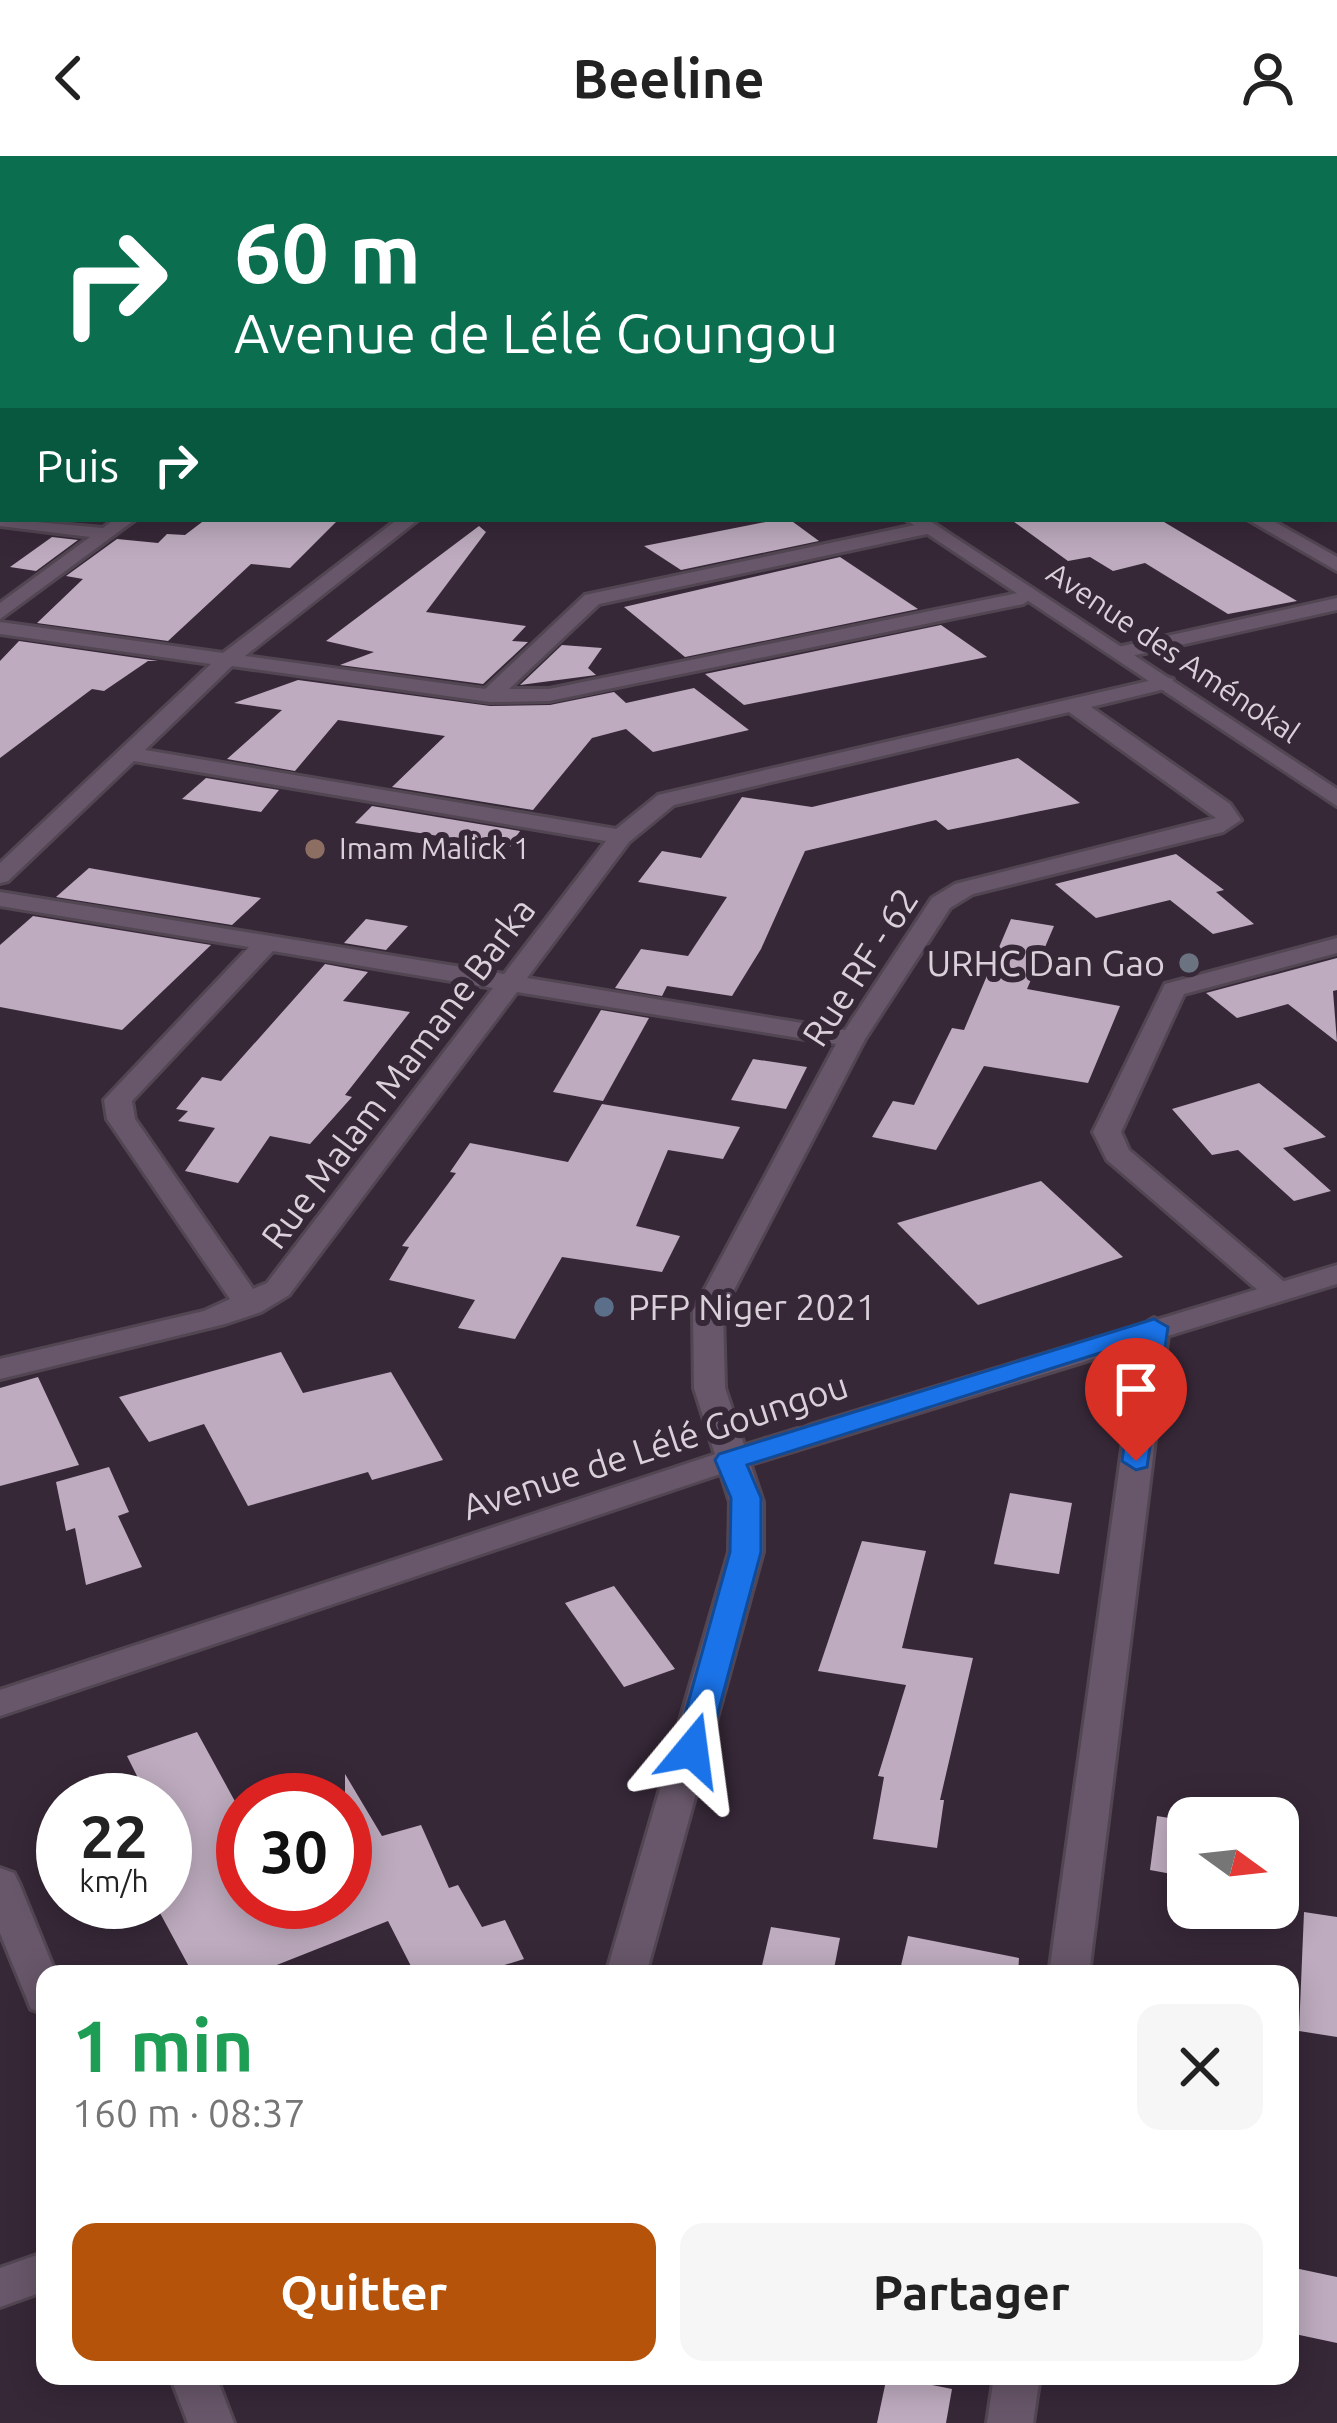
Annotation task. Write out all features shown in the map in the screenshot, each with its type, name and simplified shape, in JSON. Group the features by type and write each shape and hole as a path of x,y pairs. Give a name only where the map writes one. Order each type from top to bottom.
{"street":[{"path":"15,522 108,534"},
{"path":"0,613 123,522"},
{"path":"0,876 229,658 406,522"},
{"path":"1261,522 1337,565"},
{"path":"490,696 592,599 922,524"},
{"name":"Avenue des Aménokal","path":"922,524 1337,799"},
{"path":"0,628 490,696 549,695 1023,598"},
{"path":"1118,653 1337,604"},
{"name":"Rue Malam Mamane Barka","path":"0,1369 250,1306 278,1289 621,837 666,800 1166,683"},
{"name":"Rue RF - 62","path":"629,1965 746,1552 746,1498 711,1408 703,1359 708,1311 852,1039 933,913 950,895 1228,822 1222,809 1072,704"},
{"path":"125,753 621,837"},
{"path":"0,899 852,1039"},
{"path":"250,1306 121,1119 118,1100 268,942"},
{"path":"1278,1292 1117,1154 1107,1132 1174,989 1337,945"},
{"name":"Avenue de Lélé Goungou","path":"0,1703 730,1460 1337,1274"},
{"path":"1070,1965 1154,1327"},
{"path":"0,1883 36,1975"},
{"path":"0,2288 36,2275"},
{"path":"197,2385 212,2423"},
{"path":"1010,2423 1016,2385"}],"building":[{"path":"202,522 336,522 290,568 251,564 168,641 37,623 83,579 66,576 117,539 158,543 167,534 185,535"},
{"path":"766,522 793,522 819,541 681,570 644,546"},
{"path":"1014,522 1164,522 1297,601 1228,614 1145,563 1113,571 1090,557 1068,561"},
{"path":"479,526 486,532 426,612 526,626 512,641 528,642 483,684 340,665 374,652 326,641"},
{"path":"52,537 78,540 36,571 10,567"},
{"path":"840,557 918,609 685,657 624,607"},
{"path":"941,625 987,657 744,705 705,674"},
{"path":"19,641 158,661 148,661 104,691 92,689 0,758 0,661"},
{"path":"562,645 602,648 588,668 596,675 520,685"},
{"path":"298,680 490,706 550,705 614,692 626,703 694,688 749,730 653,752 626,729 592,738 533,810 392,787 445,736 338,720 295,771 227,759 282,710 234,703"},
{"path":"1018,758 1080,803 948,830 936,820 805,851 761,949 732,996 667,986 662,996 615,988 641,949 688,956 727,897 638,882 662,851 701,858 742,797 812,807"},
{"path":"206,778 279,790 261,812 182,799"},
{"path":"372,806 520,831 510,847 355,823"},
{"path":"1176,854 1224,890 1216,892 1254,924 1213,934 1170,900 1096,918 1055,884"},
{"path":"89,868 261,898 232,925 56,897"},
{"path":"33,916 211,945 122,1030 0,1007 0,945"},
{"path":"366,919 408,926 386,950 344,943"},
{"path":"1011,919 1054,926 1027,989 1120,1006 1088,1083 984,1066 936,1150 872,1137 893,1101 914,1105 952,1028 964,1030"},
{"path":"1337,958 1337,990 1333,991 1337,1042 1288,1004 1237,1018 1206,993"},
{"path":"325,964 368,972 343,1001 410,1012 345,1095 352,1097 310,1144 270,1136 238,1183 185,1171 215,1128 178,1121 188,1111 176,1109 202,1077 221,1081"},
{"path":"601,1010 649,1018 603,1101 553,1092"},
{"path":"753,1059 807,1067 786,1109 731,1100"},
{"path":"1259,1083 1326,1137 1283,1148 1331,1191 1294,1201 1238,1150 1212,1155 1172,1109"},
{"path":"602,1104 740,1127 723,1159 668,1150 636,1226 680,1236 662,1272 562,1257 515,1339 458,1328 475,1300 389,1280 409,1247 402,1246 456,1173 450,1172 470,1143 568,1162"},
{"path":"1041,1181 1123,1257 978,1305 897,1223"},
{"path":"281,1352 303,1393 391,1372 443,1460 372,1480 368,1472 248,1506 204,1424 149,1442 119,1397"},
{"path":"38,1377 79,1465 0,1486 0,1388"},
{"path":"109,1467 129,1512 118,1516 142,1567 86,1585 75,1528 66,1531 56,1482"},
{"path":"1010,1493 1072,1503 1059,1574 994,1564"},
{"path":"862,1541 926,1551 902,1648 973,1658 940,1800 944,1800 937,1848 873,1839 884,1777 878,1776 906,1685 818,1671"},
{"path":"614,1586 675,1669 624,1687 565,1603"},
{"path":"197,1732 219,1773 216,1929 368,1929 277,1965 188,1965 169,1929 192,1929 192,1773 136,1773 127,1756"},
{"path":"1157,1816 1167,1818 1167,1873 1150,1870"},
{"path":"372,1819 382,1836 421,1825 449,1888 458,1885 482,1927 505,1920 524,1959 504,1965 410,1965 388,1921 372,1927"},
{"path":"1304,1912 1337,1917 1337,2037 1299,2031"},
{"path":"771,1927 840,1938 835,1965 762,1965"},
{"path":"908,1936 1019,1958 1019,1965 901,1965"},
{"path":"1299,2269 1337,2277 1337,2343 1299,2335"},
{"path":"885,2385 952,2389 946,2423 877,2423"}],"place":[{"name":"Imam Malick 1","path":"315,849"},
{"name":"URHC Dan Gao","path":"1189,963"},
{"name":"PFP Niger 2021","path":"604,1307"}],"route":[{"path":"692,1750 746,1552 746,1498 730,1460 1154,1327 1136,1461"}]}
